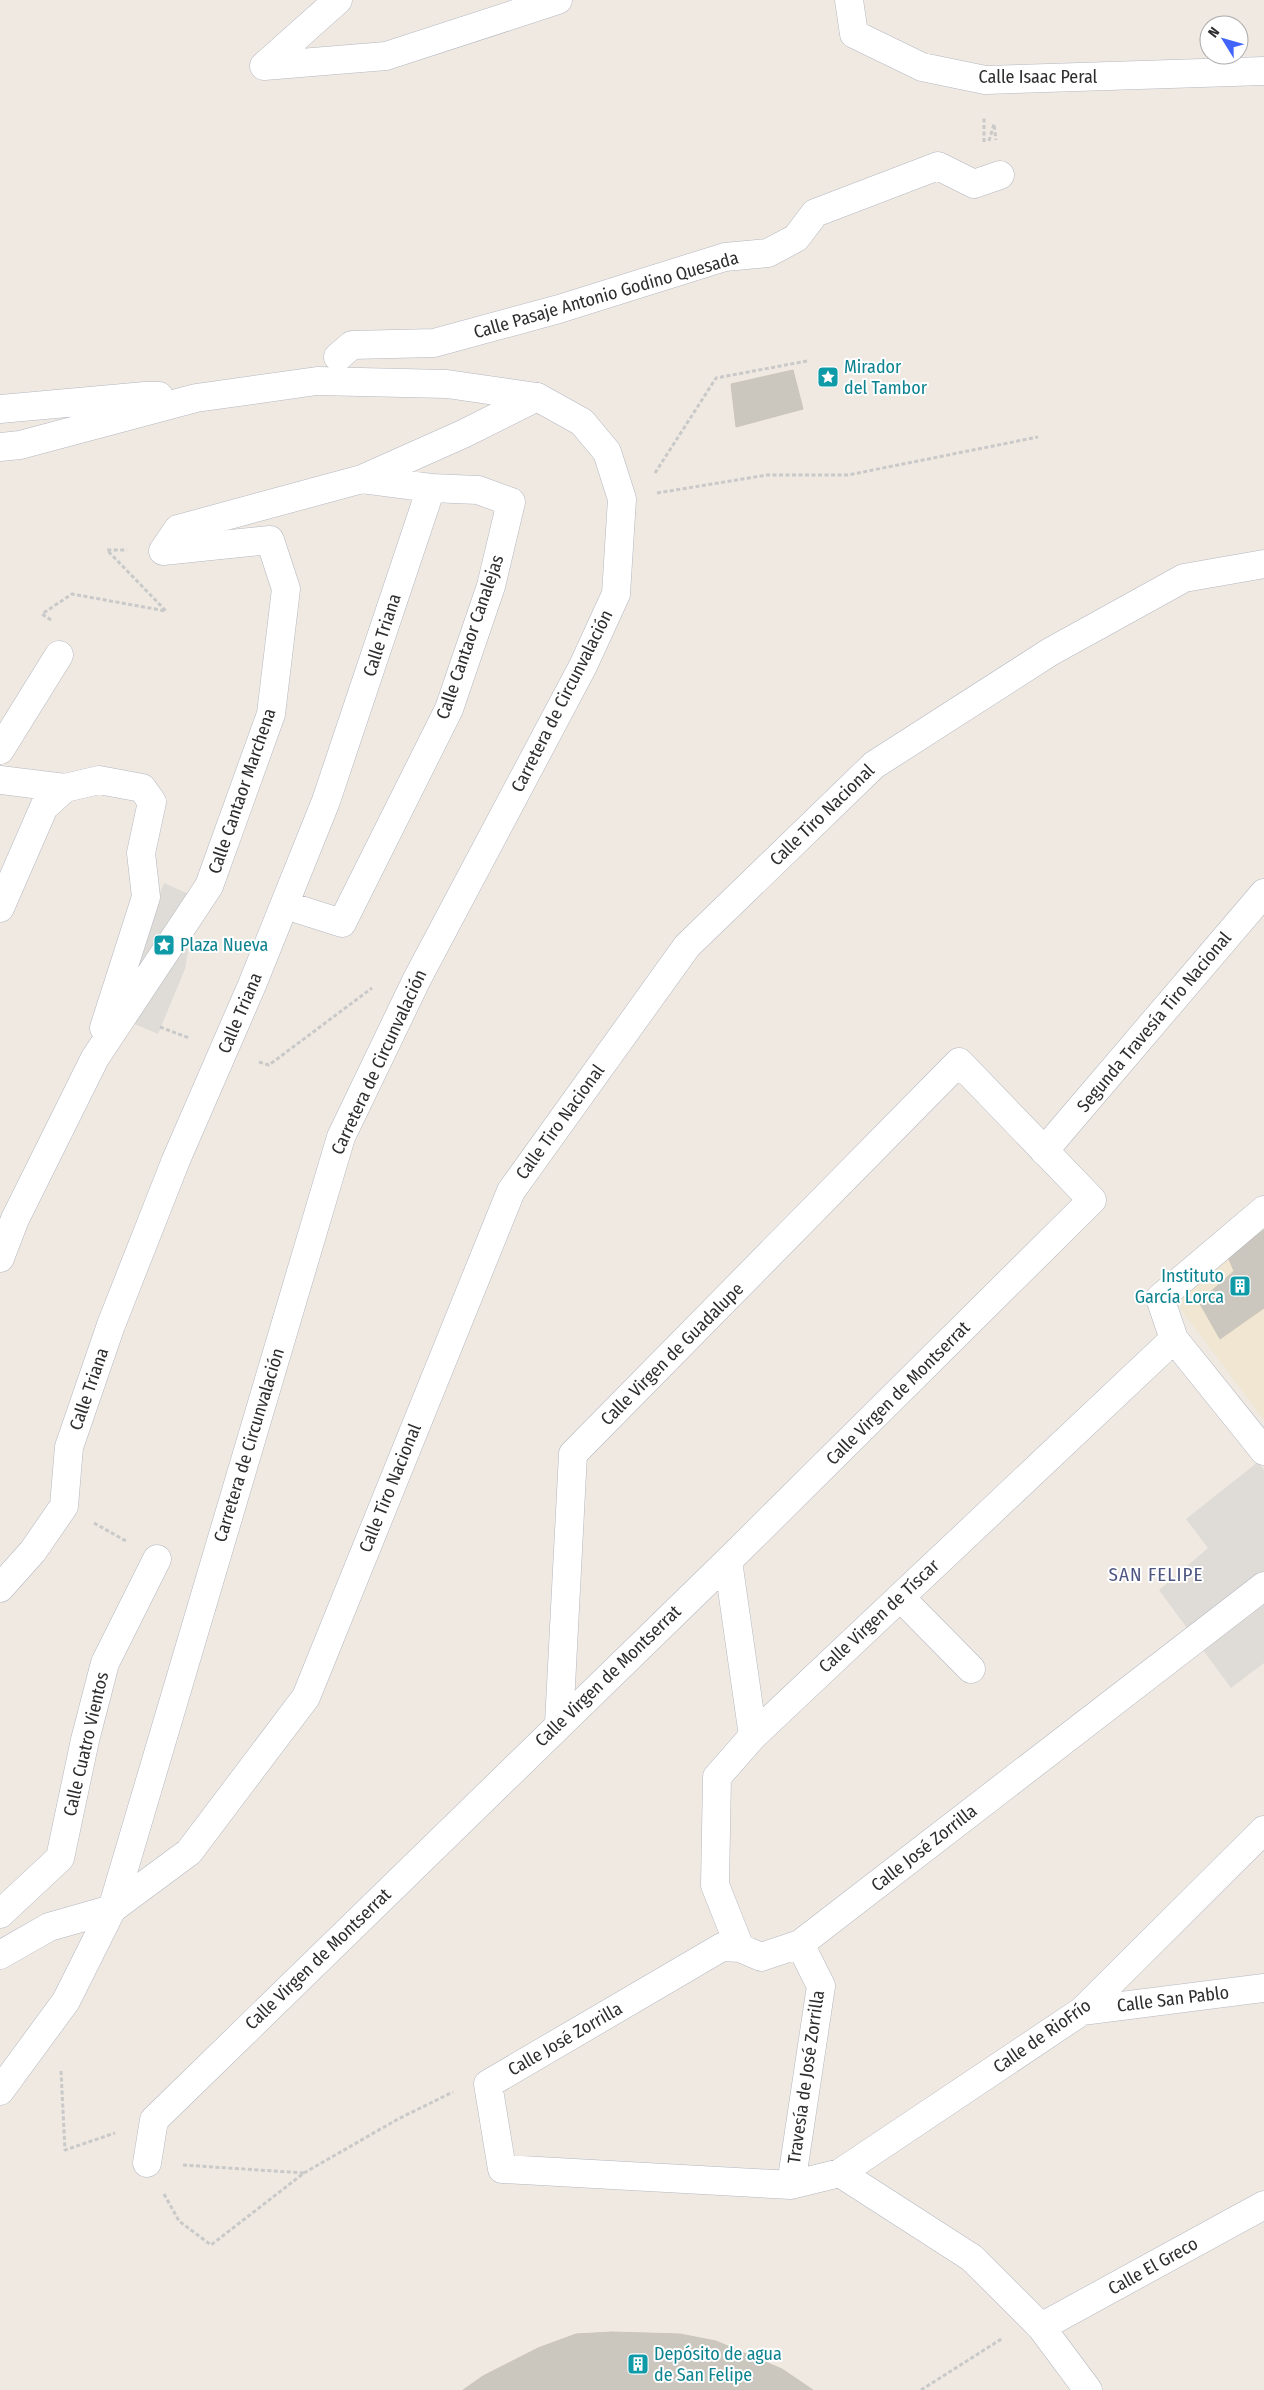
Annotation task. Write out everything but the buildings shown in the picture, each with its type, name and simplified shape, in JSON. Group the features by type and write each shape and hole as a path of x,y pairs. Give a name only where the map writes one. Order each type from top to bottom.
{"street":[{"path":"338,0 264,66 386,56 558,0"},
{"name":"Calle Isaac Peral","path":"848,0 854,34 922,67 985,80 1264,71"},
{"name":"Calle Pasaje Antonio Godino Quesada","path":"338,357 352,345 434,343 559,309 725,257 768,253 796,238 815,213 938,166 974,184 1000,175"},
{"name":"Carretera de Circunvalación","path":"0,447 20,445 196,398 317,381 447,384 537,397 582,422 607,452 622,499 616,594 583,666 417,979 341,1137 112,1909 66,2001 0,2091"},
{"name":"Carretera de Circunvalación","path":"0,410 145,396 196,398"},
{"path":"163,551 178,529 362,480 463,434 537,397"},
{"path":"362,480 431,488"},
{"name":"Calle Triana","path":"0,1588 33,1551 64,1506 69,1448 111,1325 176,1160 285,905 332,785 431,488"},
{"name":"Calle Cantaor Canalejas","path":"285,905 342,922 448,708 490,586 510,502 478,490 431,488"},
{"name":"Calle Cantaor Marchena","path":"95,1058 210,886 271,714 286,589 270,540 163,551"},
{"name":"Calle Tiro Nacional","path":"112,1909 189,1852 306,1697 510,1191 687,946 874,765 1050,652 1184,578 1264,564"},
{"path":"0,750 59,655"},
{"path":"0,780 65,788 99,780 142,788 152,802 141,853 146,897 95,1058 15,1219 0,1258"},
{"path":"0,908 44,807 65,788"},
{"name":"Segunda Travesía Tiro Nacional","path":"1044,1151 1264,893"},
{"name":"Calle Virgen de Guadalupe","path":"559,1724 574,1454 959,1062 1044,1151"},
{"name":"Calle Virgen de Montserrat","path":"154,2120 728,1561 1092,1200 1044,1151"},
{"path":"1264,1210 1160,1298 1174,1339 1264,1451"},
{"name":"Calle Virgen de Tíscar","path":"740,1948 715,1885 717,1777 753,1736 1174,1339"},
{"name":"Calle Cuatro Vientos","path":"0,1914 60,1858 85,1740 105,1663 156,1558"},
{"path":"728,1561 753,1736"},
{"name":"Calle José Zorrilla","path":"840,2173 791,2185 502,2169 488,2084 722,1947 740,1948 761,1957 800,1944 1264,1586"},
{"path":"900,1597 971,1669"},
{"name":"Calle de RioFrío","path":"840,2173 1082,2011 1264,1830"},
{"path":"0,1955 49,1927 112,1909"},
{"name":"Travesía de José Zorrilla","path":"791,2185 821,1986 800,1944"},
{"name":"Calle San Pablo","path":"1082,2011 1264,1988"},
{"path":"147,2163 154,2120"},
{"path":"840,2173 972,2258 1041,2327 1088,2390"},
{"name":"Calle El Greco","path":"1041,2327 1264,2205"}],"path":[{"path":"985,80 985,149 994,124 1000,175"},
{"path":"655,472 716,378 807,361"},
{"path":"622,499 767,475 848,475 1038,437"},
{"path":"58,624 42,614 72,594 166,611 107,550 163,551"},
{"path":"151,1024 224,1051 269,1065 373,987"},
{"path":"64,1506 156,1558"},
{"path":"61,2070 65,2150 154,2120"},
{"path":"147,2163 179,2221 211,2245 304,2173 398,2119 458,2090 488,2084"},
{"path":"147,2163 304,2173"},
{"path":"921,2390 1007,2336"}],"shaded area":[{"name":"Plaza Nueva","path":"164,883 200,899 193,921 185,969 158,1034 109,1013"},
{"path":"1264,1210 1264,1420 1180,1308 1187,1275"},
{"path":"1258,1462 1264,1470 1264,1663 1231,1688 1159,1590 1208,1548 1186,1519"}],"place":[{"name":"Mirador del Tambor","path":"828,377"},
{"name":"Plaza Nueva","path":"164,945"},
{"name":"Instituto García Lorca","path":"1240,1286"},
{"name":"Depósito de agua de San Felipe","path":"638,2364"}],"district":[{"name":"SAN FELIPE","path":"1156,1574"}]}
